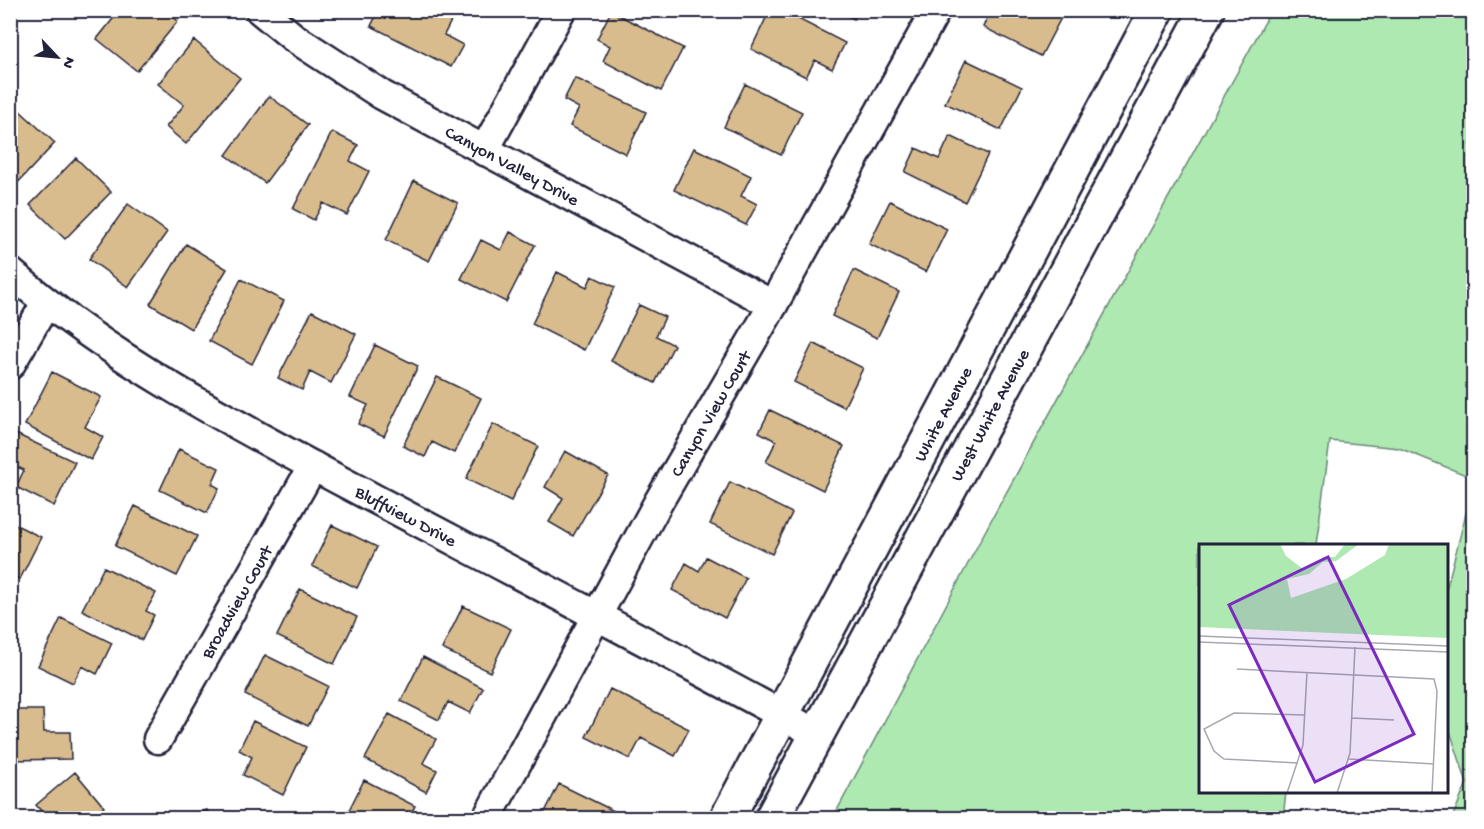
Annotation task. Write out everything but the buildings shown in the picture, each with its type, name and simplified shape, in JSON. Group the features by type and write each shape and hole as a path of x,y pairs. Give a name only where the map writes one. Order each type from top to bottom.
{"main road":[{"name":"White Avenue","path":"727,819 1157,10"},
{"name":"West White Avenue","path":"772,819 1207,10"}],"street":[{"name":"Canyon Valley Drive","path":"260,10 292,37 382,95 484,152 773,305"},
{"path":"484,152 561,10"},
{"name":"Canyon View Court","path":"487,819 659,501 773,305 936,10"},
{"name":"Bluffview Drive","path":"10,272 46,303 133,362 231,421 817,734"},
{"path":"10,365 46,303"},
{"name":"Broadview Court","path":"159,739 313,466"}],"green space":[{"path":"1271,11 1473,11 1473,478 1399,448 1330,441 1316,544 1199,544 1199,793 1286,793 1283,818 833,818 989,524"},
{"path":"1473,487 1473,818 1452,818 1467,783 1448,725 1448,582"}]}
